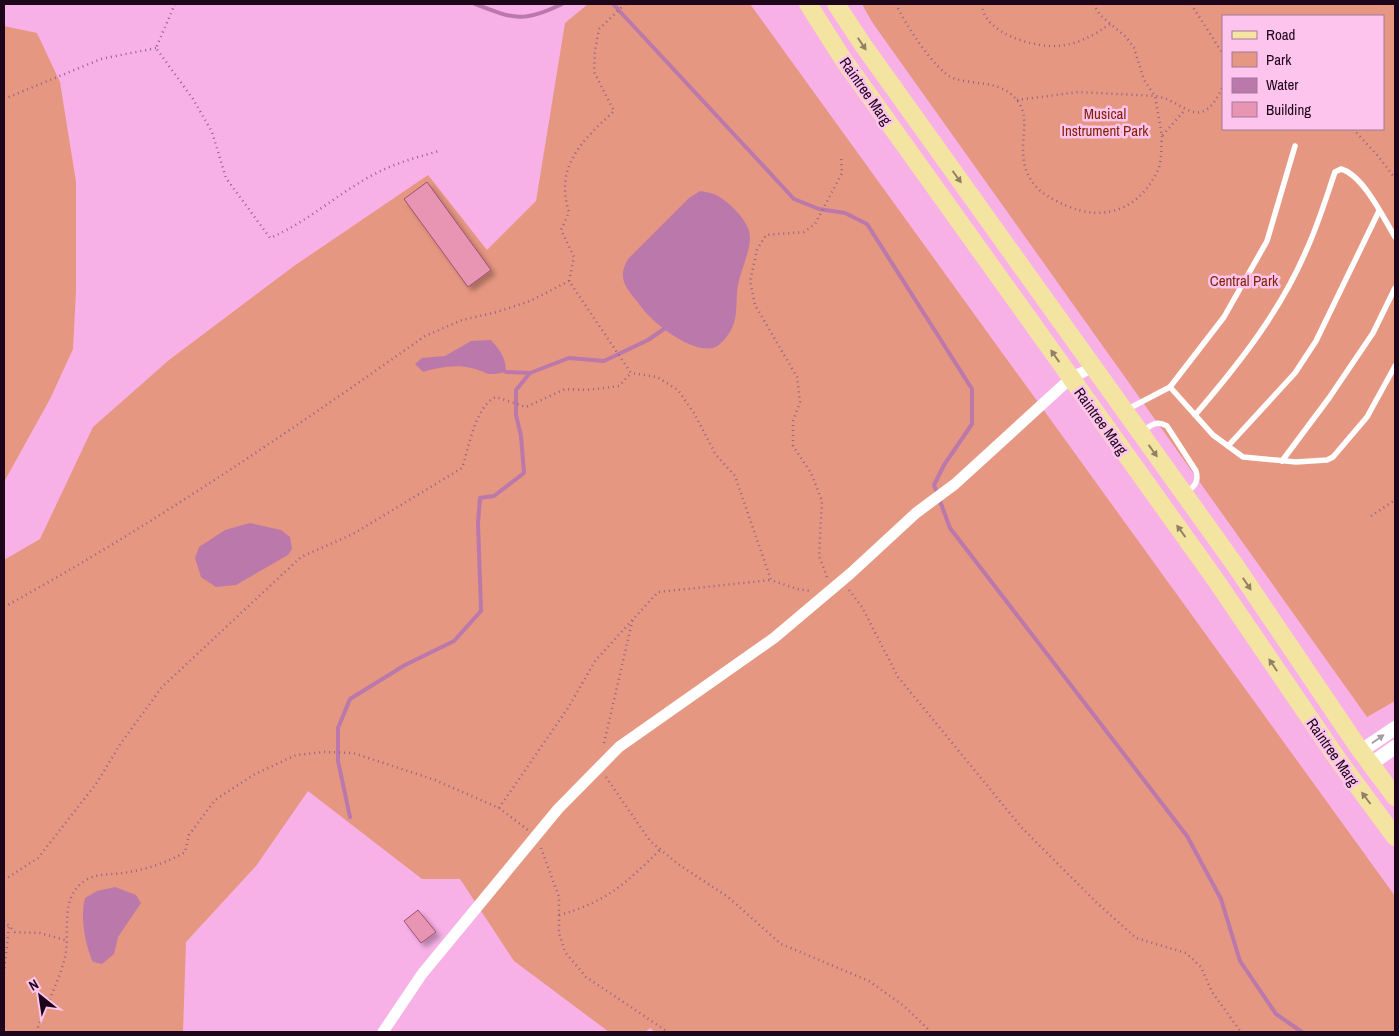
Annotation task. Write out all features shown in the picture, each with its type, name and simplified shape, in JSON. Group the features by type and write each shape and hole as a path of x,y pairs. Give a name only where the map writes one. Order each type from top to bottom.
{"main road":[{"name":"Raintree Marg","path":"808,4 843,59 1215,579 1338,761 1395,837"},
{"name":"Raintree Marg","path":"836,4 863,45 1184,494 1366,758 1395,797"}],"street":[{"path":"383,1032 422,974 558,809 619,748 774,638 841,582 916,513 955,484 1071,378 1093,367"},
{"path":"1366,758 1395,728"},
{"path":"1366,758 1395,747"}],"lane":[{"path":"1124,411 1170,387 1224,317 1267,240 1295,146"},
{"path":"1195,415 1232,371 1276,310 1306,251 1335,172 1341,169 1352,173 1395,237"},
{"path":"1228,446 1295,373 1316,341 1379,211"},
{"path":"1282,461 1329,398 1373,333 1395,288"},
{"path":"1170,387 1213,435 1243,457 1282,461 1327,460 1333,457 1367,417 1395,366"},
{"path":"1141,434 1154,424 1160,422 1167,426 1196,471 1198,478 1195,486 1184,494"}],"path":[{"path":"156,48 175,4"},
{"path":"625,4 599,29 594,72 614,111 583,141 569,164 564,197 569,212 561,230 574,257 569,281 631,373 657,377 678,390 694,413 716,455 735,476 771,580"},
{"path":"896,4 903,20 922,46 952,78 988,82 1008,91 1017,100 1024,114 1023,167 1034,185 1052,200 1090,214 1104,214 1125,207 1143,193 1159,168 1162,136 1155,96 1144,80 1134,48 1126,37 1110,24 1093,4"},
{"path":"982,4 992,26 1018,40 1056,46 1091,38 1110,24"},
{"path":"1191,4 1222,52"},
{"path":"4,98 102,59 156,48"},
{"path":"156,48 193,99 212,132 226,178 270,238 290,230 369,177 401,161 438,151"},
{"path":"1017,100 1079,92 1155,96 1164,97 1185,110 1196,114 1206,109 1222,87"},
{"path":"1162,136 1185,110"},
{"path":"1354,130 1395,178"},
{"path":"499,808 568,708 595,661 658,592 771,580 797,589 828,593 827,577 819,556 822,501 811,473 793,446 793,421 800,402 797,377 755,304 750,281 758,250 766,236 804,232 815,224 842,174 841,158"},
{"path":"4,607 50,582 183,500 425,336 462,320 497,312 530,301 569,281"},
{"path":"4,880 38,858 96,784 121,743 162,687 301,557 353,534 462,468 476,422 490,400 496,396 526,406 549,398 565,389 587,390 619,386 631,373"},
{"path":"1371,516 1395,500"},
{"path":"841,582 862,606 898,677 1022,828 1097,903 1136,938 1186,953 1201,967 1212,992 1242,1032"},
{"path":"633,618 608,722 600,766 621,801 650,841 660,850 734,902 781,944 869,981 904,1006 931,1032"},
{"path":"36,1032 64,960 68,906 76,890 86,880 104,874 124,873 171,860 185,852 189,835 215,800 255,774 296,755 325,752 353,753 435,780 499,808 536,836 552,872 560,897 559,933 565,952 586,977 668,1032"},
{"path":"559,915 586,907 625,884 660,850"},
{"path":"4,921 15,932 40,933 66,940"},
{"path":"4,973 9,926"}],"green space":[{"path":"588,4 750,4 1395,896 1395,1032 655,1032 650,1028 645,1032 609,1032 514,961 460,879 422,879 308,791 256,866 186,942 183,1032 4,1032 4,560 40,539 93,427 169,360 294,266 428,175 487,250 536,201 565,23"},
{"name":"Central Park","path":"862,4 1395,4 1395,701 1367,717 872,22"},
{"path":"4,26 37,33 60,82 76,182 76,291 73,349 50,399 4,482"}],"water":[{"path":"700,191 716,195 733,208 747,225 750,237 749,249 737,290 736,313 733,325 724,341 713,348 694,346 664,329 642,308 628,290 623,279 624,267 628,259 689,198"},
{"path":"491,340 502,354 506,372 489,374 471,368 453,366 423,372 415,364 422,358 445,356 471,341"},
{"path":"250,523 281,530 290,537 292,549 288,555 236,585 216,587 201,577 195,558 199,547 225,530"},
{"path":"115,887 136,895 141,903 118,937 114,954 102,964 93,962 84,930 83,913 85,898 97,891"}],"building":[{"path":"427,182 491,270 468,287 404,199"},
{"path":"418,910 436,932 421,943 404,921"}],"waterway":[{"path":"475,4 509,16 518,17 537,14 562,4"},
{"path":"613,4 794,199 819,209 845,213 867,224 972,389 972,424 944,465 934,485 950,528 1187,836 1221,899 1240,961 1276,1014 1302,1032"},
{"path":"530,373 569,358 604,361 648,340 664,329"},
{"path":"350,817 338,761 338,728 350,699 405,665 454,641 481,611 478,523 480,498 494,496 524,473 521,436 516,415 516,390 530,373 506,372"}],"park label":[{"name":"Musical Instrument Park","path":"1105,122"}]}
